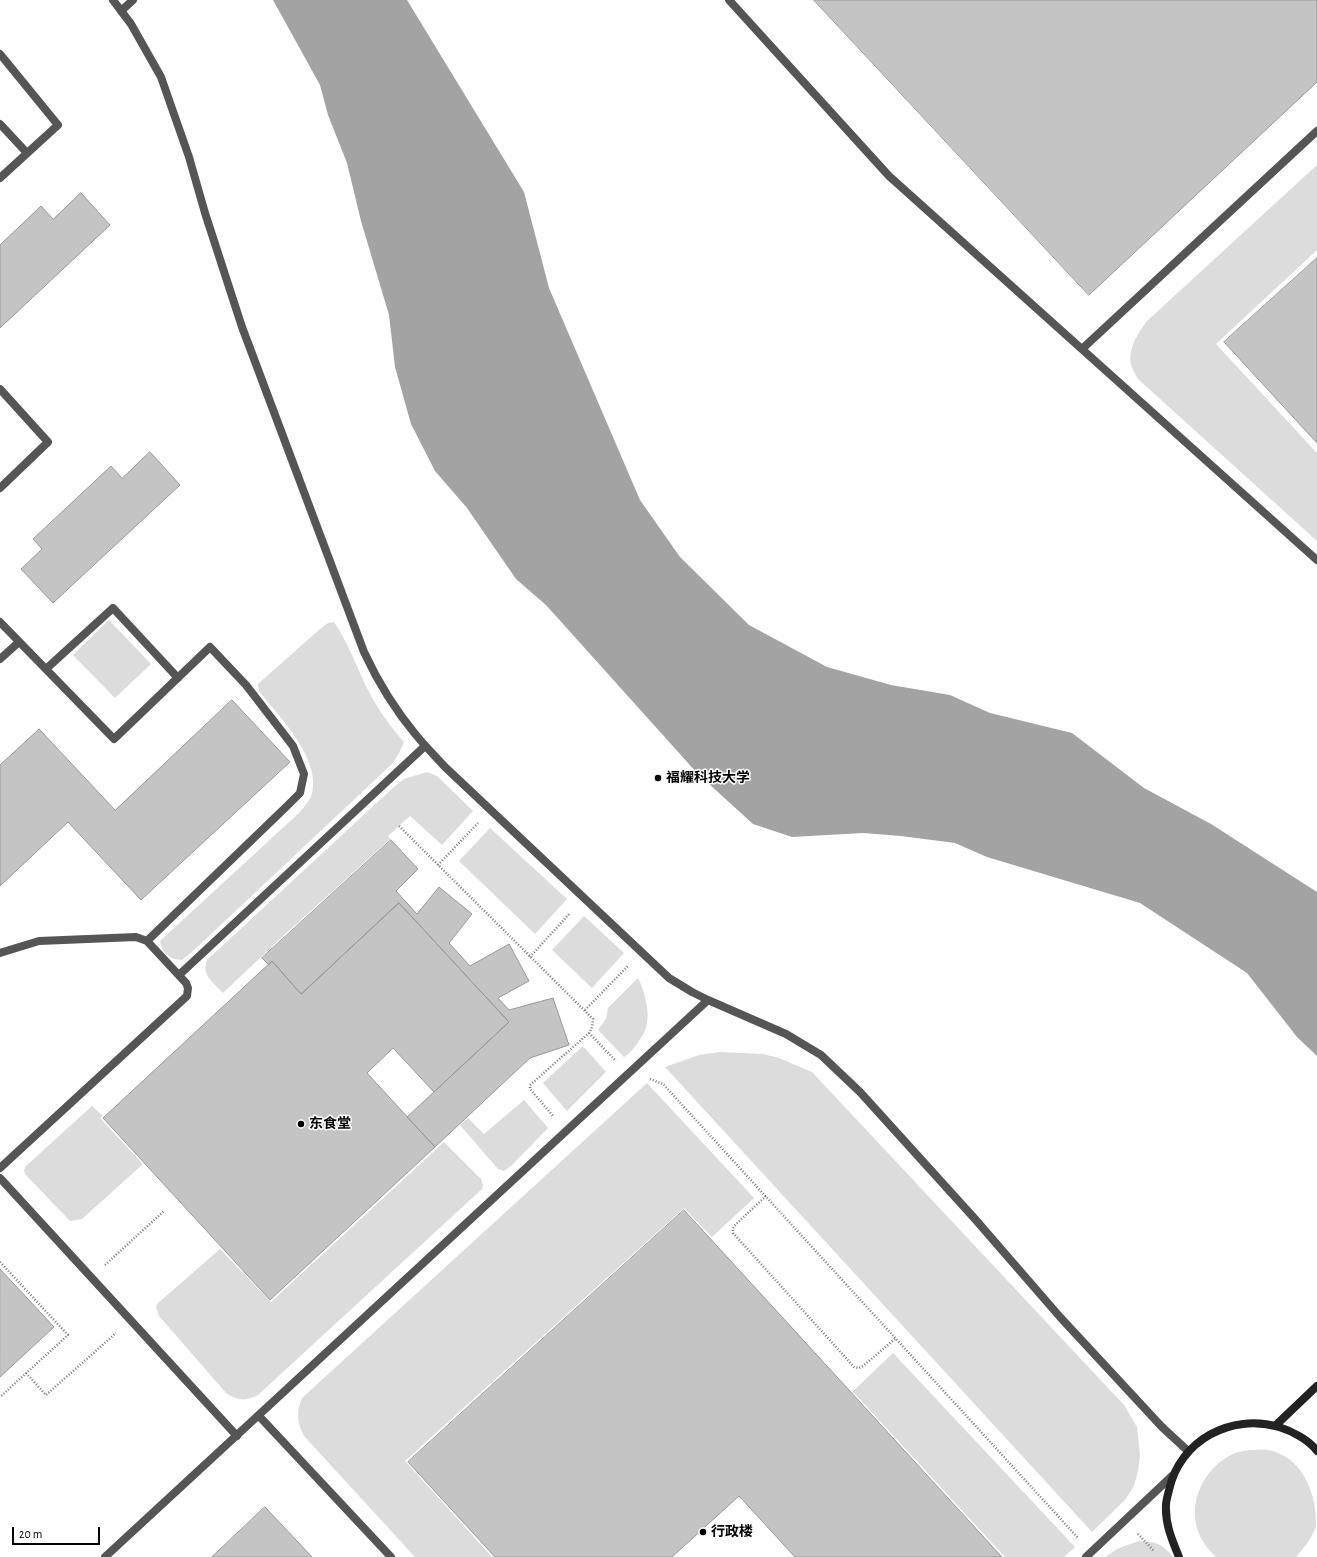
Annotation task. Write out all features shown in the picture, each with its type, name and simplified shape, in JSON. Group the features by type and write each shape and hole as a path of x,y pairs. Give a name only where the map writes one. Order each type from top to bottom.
{"street":[{"path":"113,0 131,24 161,77 189,157 205,213 242,327 364,652 372,669 398,712 425,746 445,767 670,978 708,1000 786,1034 821,1055 865,1098 975,1219 1060,1317 1162,1427 1188,1451"},
{"path":"121,11 133,0"},
{"path":"729,0 889,176 1317,560"},
{"path":"0,54 58,125 0,178"},
{"path":"0,124 27,154"},
{"path":"1082,349 1317,131"},
{"path":"0,388 48,442 0,488"},
{"path":"46,669 113,608 178,678"},
{"path":"0,622 114,739 210,646 246,685 293,746 304,774 300,793 147,941"},
{"path":"0,659 19,642"},
{"path":"178,975 425,746"},
{"path":"0,953 39,941 136,937 147,941 188,988 186,996 0,1168"},
{"path":"105,1557 708,1000"},
{"path":"0,1178 237,1436"},
{"path":"1275,1426 1317,1386"},
{"path":"259,1416 391,1557"},
{"path":"1089,1554 1172,1476 1188,1451 1210,1434 1237,1424 1265,1423 1292,1432 1317,1451"},
{"path":"1172,1476 1166,1504 1168,1533 1179,1557"}],"path":[{"path":"438,865 490,809"},
{"path":"399,826 585,1010 592,1019 593,1022 589,1033 530,1085 530,1089 566,1132"},
{"path":"530,956 585,897"},
{"path":"585,1010 642,951"},
{"path":"589,1033 630,1073 663,1084 896,1338 1089,1554"},
{"path":"766,1196 732,1228 733,1233 854,1367 859,1368 863,1366 896,1338"},
{"path":"91,1277 164,1211"},
{"path":"0,1262 68,1335 0,1398"},
{"path":"26,1373 46,1395 130,1320"},
{"path":"1125,1520 1158,1555"}],"shaded area":[{"path":"273,0 407,0 524,192 549,288 640,500 680,557 749,625 827,667 891,685 950,695 990,713 1072,733 1144,788 1211,824 1317,892 1317,1056 1297,1037 1247,973 1140,903 987,857 955,843 863,833 792,837 753,824 697,773 546,605 516,579 467,508 435,471 411,424 395,367 389,315 361,221 347,163 328,115 320,85"},
{"path":"1317,165 1317,250 1216,344 1317,453 1317,541 1138,379 1130,359 1134,341 1147,321"},
{"path":"109,620 151,664 115,698 73,655"},
{"path":"334,622 344,638 375,703 404,742 399,753 393,763 193,951 182,960 170,957 162,949 160,941 300,812 312,794 313,780 305,753 297,739 259,691 258,684 320,629 328,623"},
{"path":"427,772 437,776 473,811 442,845 410,816 388,836 390,839 389,840 223,993 212,982 207,974 207,960 395,786 404,779"},
{"path":"490,828 567,899 535,934 459,861"},
{"path":"584,916 624,953 592,988 552,950"},
{"path":"638,978 646,1002 648,1015 647,1021 645,1031 637,1044 624,1057 598,1030 606,1019 608,1008"},
{"path":"583,1046 606,1072 567,1111 543,1083"},
{"path":"720,1052 763,1054 779,1058 812,1072 1124,1405 1137,1427 1140,1456 1138,1471 1134,1486 1125,1500 1092,1532 665,1067 699,1055"},
{"path":"647,1083 754,1198 712,1237 684,1208 405,1461 492,1557 415,1557 304,1436 298,1417 302,1398"},
{"path":"524,1100 548,1128 512,1165 504,1171 498,1169 460,1125 468,1118 484,1134"},
{"path":"92,1106 103,1116 100,1118 143,1164 82,1219 70,1221 25,1174 24,1170 26,1166"},
{"path":"444,1142 481,1179 483,1185 482,1189 258,1395 242,1399 227,1394 159,1316 156,1307 157,1304 220,1249 271,1302"},
{"path":"893,1353 1075,1547 1064,1557 1005,1557 852,1392"},
{"path":"1250,1450 1268,1450 1280,1454 1290,1460 1305,1478 1310,1489 1314,1501 1316,1526 1308,1543 1296,1557 1216,1557 1205,1545 1198,1531 1195,1519 1195,1506 1198,1494 1210,1472 1218,1463 1229,1456"},
{"path":"1140,1541 1158,1544 1173,1557 1106,1557 1122,1547"}],"building":[{"path":"814,0 1317,0 1317,82 1089,295"},
{"path":"81,193 110,225 0,328 0,245 41,206 53,219"},
{"path":"1317,258 1317,443 1224,342"},
{"path":"150,452 180,485 53,603 21,569 42,549 33,539 111,466 122,478"},
{"path":"232,700 290,762 141,900 68,822 0,886 0,765 39,729 115,810"},
{"path":"391,840 418,869 396,891 417,914 439,887 472,914 449,943 470,966 509,944 529,981 498,998 509,1010 553,998 569,1045 530,1058 435,1147 407,1117 509,1022 399,903 301,994 272,961 269,965 262,958"},
{"path":"399,903 509,1022 434,1092 393,1048 367,1073 435,1147 270,1300 103,1118 272,961 301,994"},
{"path":"684,1210 1002,1557 795,1557 739,1496 672,1557 495,1557 408,1462"},
{"path":"0,1269 54,1327 0,1377"},
{"path":"265,1507 312,1557 212,1557"}],"place":[{"name":"福耀科技大学","path":"658,778"},
{"name":"东食堂","path":"301,1124"},
{"name":"行政楼","path":"703,1532"}]}
